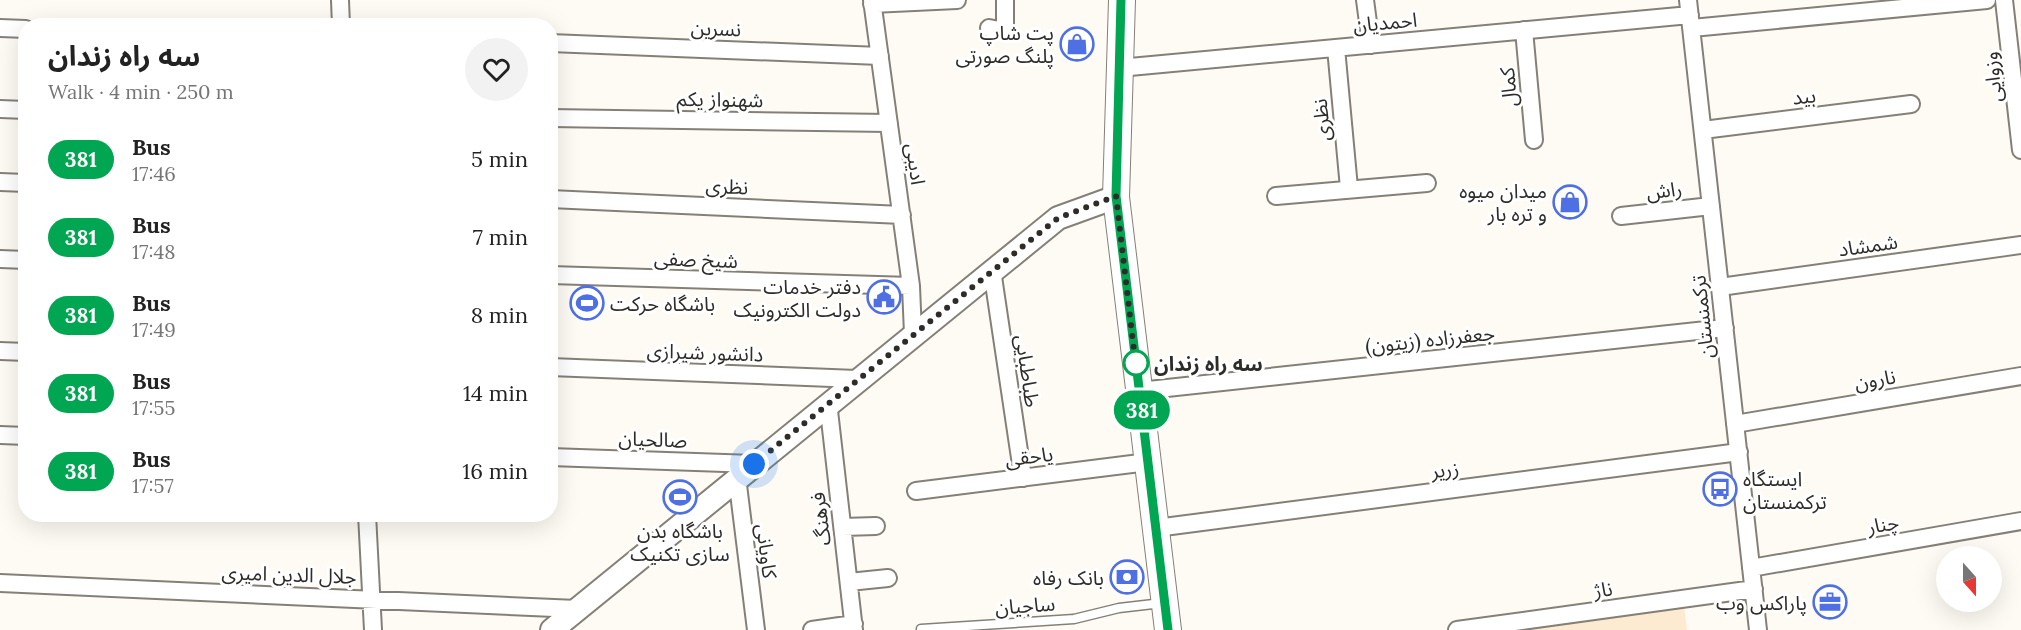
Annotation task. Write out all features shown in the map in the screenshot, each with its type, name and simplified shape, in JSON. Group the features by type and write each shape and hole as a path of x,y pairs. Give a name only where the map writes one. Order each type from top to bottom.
{"main road":[{"path":"1127,11 1128,72 1116,196 1168,630"},
{"path":"552,630 828,402 1058,218 1116,196"}],"street":[{"path":"340,0 341,18"},
{"path":"872,2 957,0"},
{"path":"989,28 1005,32 1005,0"},
{"path":"1365,0 1371,45"},
{"name":"احمدیان","path":"1128,72 1336,48 1690,14 1987,0"},
{"name":"وزوایی","path":"2004,0 2019,108 2021,150"},
{"name":"ادیبی","path":"872,2 912,286 913,334"},
{"name":"ترکمنستان","path":"1690,14 1758,630"},
{"path":"0,28 18,29"},
{"name":"کمال","path":"1524,30 1534,140"},
{"name":"نسرین","path":"558,43 880,56"},
{"name":"نظری","path":"1336,48 1348,188"},
{"name":"بید","path":"1703,130 1911,104"},
{"path":"0,110 18,110"},
{"name":"شهنواز یکم","path":"558,118 889,123"},
{"path":"0,182 18,183"},
{"path":"1276,196 1427,183"},
{"name":"نظری","path":"558,199 902,215"},
{"name":"راش","path":"1621,216 1711,206"},
{"name":"شمشاد","path":"1720,287 2021,245"},
{"path":"0,259 18,260"},
{"name":"طباطبایی","path":"992,270 1023,478"},
{"name":"شیخ صفی","path":"558,275 912,286"},
{"name":"جعفرزاده (زیتون)","path":"1139,391 1725,328"},
{"path":"0,351 18,351"},
{"name":"دانشور شیرازی","path":"558,367 857,379"},
{"name":"نارون","path":"1735,424 2021,376"},
{"name":"فرهنگ","path":"828,402 854,627"},
{"path":"0,435 18,436"},
{"name":"زریر","path":"1156,528 1739,452"},
{"name":"صالحیان","path":"558,458 745,471"},
{"name":"یاحقی","path":"916,491 1148,462"},
{"name":"کاویانی","path":"745,471 756,630"},
{"name":"چنار","path":"1752,568 2021,521"},
{"path":"367,522 373,630"},
{"path":"843,527 876,526"},
{"path":"849,582 888,578"},
{"name":"جلال الدین امیری","path":"0,583 577,609"},
{"name":"ناژ","path":"1457,630 1754,589"},
{"path":"812,630 854,627"}],"lane":[{"path":"1127,11 1132,0"},
{"name":"ساجیان","path":"921,629 1074,619 1119,608 1165,603"}],"shaded area":[{"path":"1684,606 1687,630 1500,630"}],"bus line":[{"name":"381","path":"1121,0 1116,196 1168,630"}],"place":[{"name":"پت شاپ پلنگ صورتی","path":"1077,44"},
{"name":"میدان میوه و تره بار","path":"1570,202"},
{"name":"دفتر خدمات دولت الکترونیک","path":"884,297"},
{"name":"باشگاه حرکت","path":"587,303"},
{"name":"سه راه زندان","path":"1136,363"},
{"name":"ایستگاه ترکمنستان","path":"1720,489"},
{"name":"باشگاه بدن سازی تکنیک","path":"680,497"},
{"name":"بانک رفاه","path":"1127,577"},
{"name":"پاراکس وب","path":"1830,602"}],"route":[{"path":"754,464 1058,218 1116,196 1136,368 1136,363"}]}
